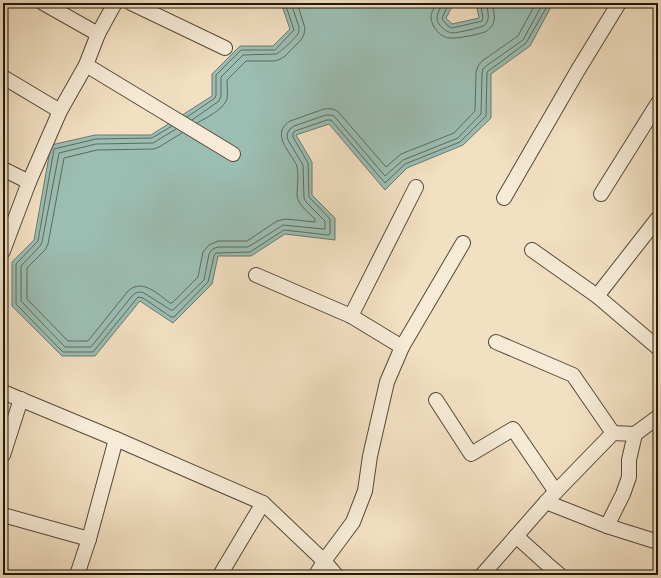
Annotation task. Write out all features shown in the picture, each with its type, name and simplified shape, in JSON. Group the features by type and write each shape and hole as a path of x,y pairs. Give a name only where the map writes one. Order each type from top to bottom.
{"street":[{"path":"43,3 98,34"},
{"path":"3,251 60,111 86,65 98,34 115,3"},
{"path":"131,3 225,48"},
{"path":"504,198 578,70 619,3"},
{"path":"86,65 233,154"},
{"path":"3,77 60,111"},
{"path":"601,194 658,103"},
{"path":"3,169 30,182"},
{"path":"351,316 416,187"},
{"path":"597,296 658,218"},
{"path":"316,575 324,561 353,522 365,491 370,456 387,382 402,347 463,243"},
{"path":"532,250 597,296 658,348"},
{"path":"256,275 351,316 402,347"},
{"path":"496,342 573,375 613,433"},
{"path":"3,392 263,503 324,561 336,575"},
{"path":"3,455 21,399"},
{"path":"436,400 471,454 513,429 551,497 607,526 658,542"},
{"path":"482,575 551,497 613,433 635,434 658,417"},
{"path":"607,526 623,494 629,477 629,460 635,434"},
{"path":"77,575 89,539 116,439"},
{"path":"220,575 263,503"},
{"path":"3,515 89,539"},
{"path":"516,536 560,575"}],"water":[{"path":"281,3 454,3 446,18 452,24 479,18 476,3 553,3 530,46 491,74 491,118 463,145 407,168 385,190 329,124 296,135 312,162 312,195 335,218 335,240 285,234 251,256 218,256 212,284 173,323 140,301 95,356 62,356 12,306 12,262 34,240 51,145 95,135 151,135 212,96 212,74 240,46 273,46 290,29"}]}
